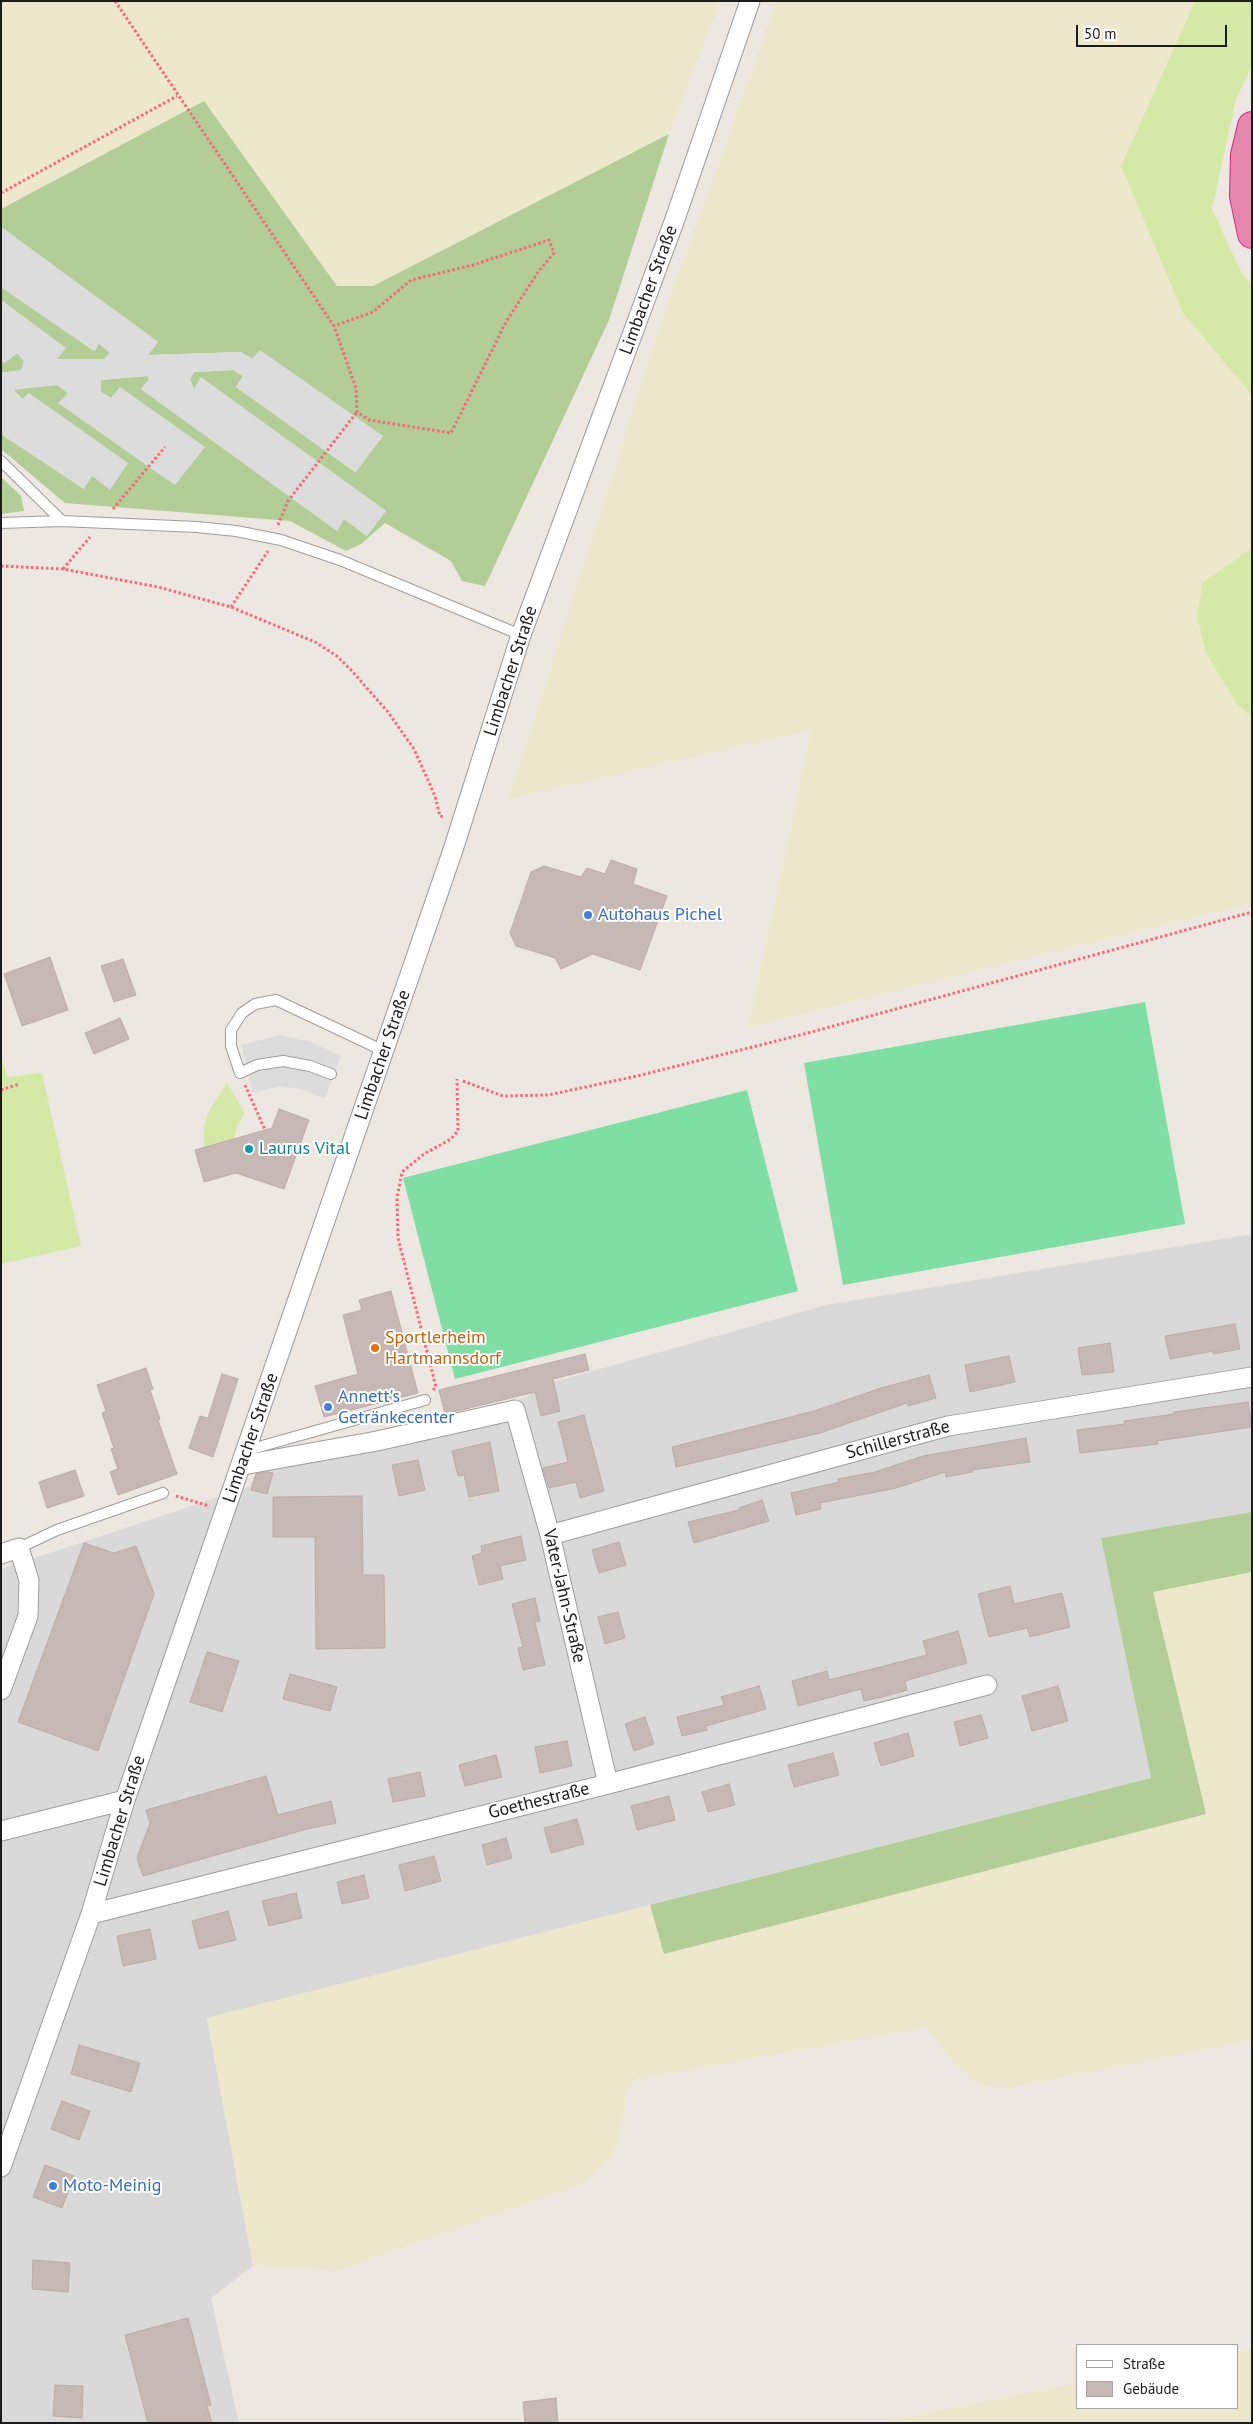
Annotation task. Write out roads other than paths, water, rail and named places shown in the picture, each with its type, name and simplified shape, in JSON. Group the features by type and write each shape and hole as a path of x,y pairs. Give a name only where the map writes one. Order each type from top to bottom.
{"highway":[{"path":"1252,126 1245,155 1244,196 1252,234"}],"street":[{"name":"Limbacher Straße","path":"1,2167 91,1914 125,1800 384,1051 461,824 521,635 675,219 750,1"},
{"name":"Schillerstraße","path":"550,1535 948,1426 1252,1377"},
{"name":"Vater-Jahn-Straße","path":"245,1457 376,1441 514,1410 550,1535 608,1784"},
{"path":"1,1690 28,1616 29,1580 10,1551"},
{"name":"Goethestraße","path":"91,1914 608,1784 987,1685"},
{"path":"1,1831 125,1800"}],"lane":[{"path":"1,461 62,520"},
{"path":"1,523 62,520 197,526 276,539 340,560 521,635"},
{"path":"331,1074 310,1066 283,1061 257,1065 240,1073 230,1046 231,1030 242,1013 256,1004 276,1000 384,1051"},
{"path":"245,1457 425,1400"},
{"path":"10,1551 58,1530 163,1493"}],"place":[{"name":"Autohaus Pichel","path":"588,915"},
{"name":"Laurus Vital","path":"249,1149"},
{"name":"Sportlerheim Hartmannsdorf","path":"375,1348"},
{"name":"Annett's Getränkecenter","path":"328,1407"},
{"name":"Moto-Meinig","path":"53,2186"}]}
